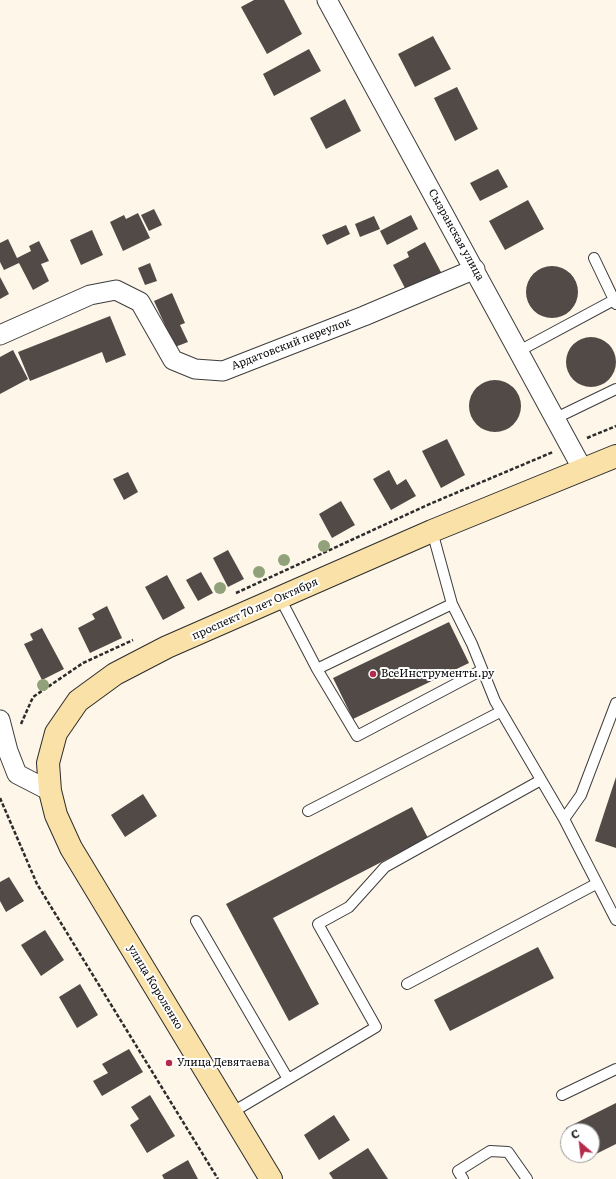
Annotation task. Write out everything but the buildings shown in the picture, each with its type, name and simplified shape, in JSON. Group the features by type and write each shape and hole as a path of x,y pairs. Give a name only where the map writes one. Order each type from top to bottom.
{"street":[{"name":"Сызранская улица","path":"327,0 475,269 583,470"},
{"name":"Ардатовский переулок","path":"0,335 90,295 116,290 140,302 173,360 196,369 223,371 364,316 475,269"},
{"name":"проспект 70 лет Октября","path":"50,791 48,763 56,733 78,701 115,674 161,651 432,531 616,456"},
{"path":"0,720 8,751 17,774 50,791"},
{"name":"улица Короленко","path":"50,791 56,815 71,848 271,1179"}],"lane":[{"path":"519,351 615,302 594,258"},
{"path":"556,418 616,389"},
{"path":"432,531 452,604 472,644 500,712 564,820 616,920"},
{"path":"280,598 317,669 357,736 482,670"},
{"path":"317,669 452,604"},
{"path":"564,820 582,795 616,703"},
{"path":"308,811 500,712"},
{"path":"231,1113 376,1026 318,924 349,907 385,867 541,780"},
{"path":"406,984 596,884"},
{"path":"196,921 288,1079"},
{"path":"562,1095 616,1069"},
{"path":"463,1179 458,1171 490,1151 508,1152 527,1179"}],"path":[{"path":"0,798 37,884 218,1179"}],"place":[{"name":"ВсеИнструменты.ру","path":"373,674"},
{"name":"Улица Девятаева","path":"169,1063"}]}
